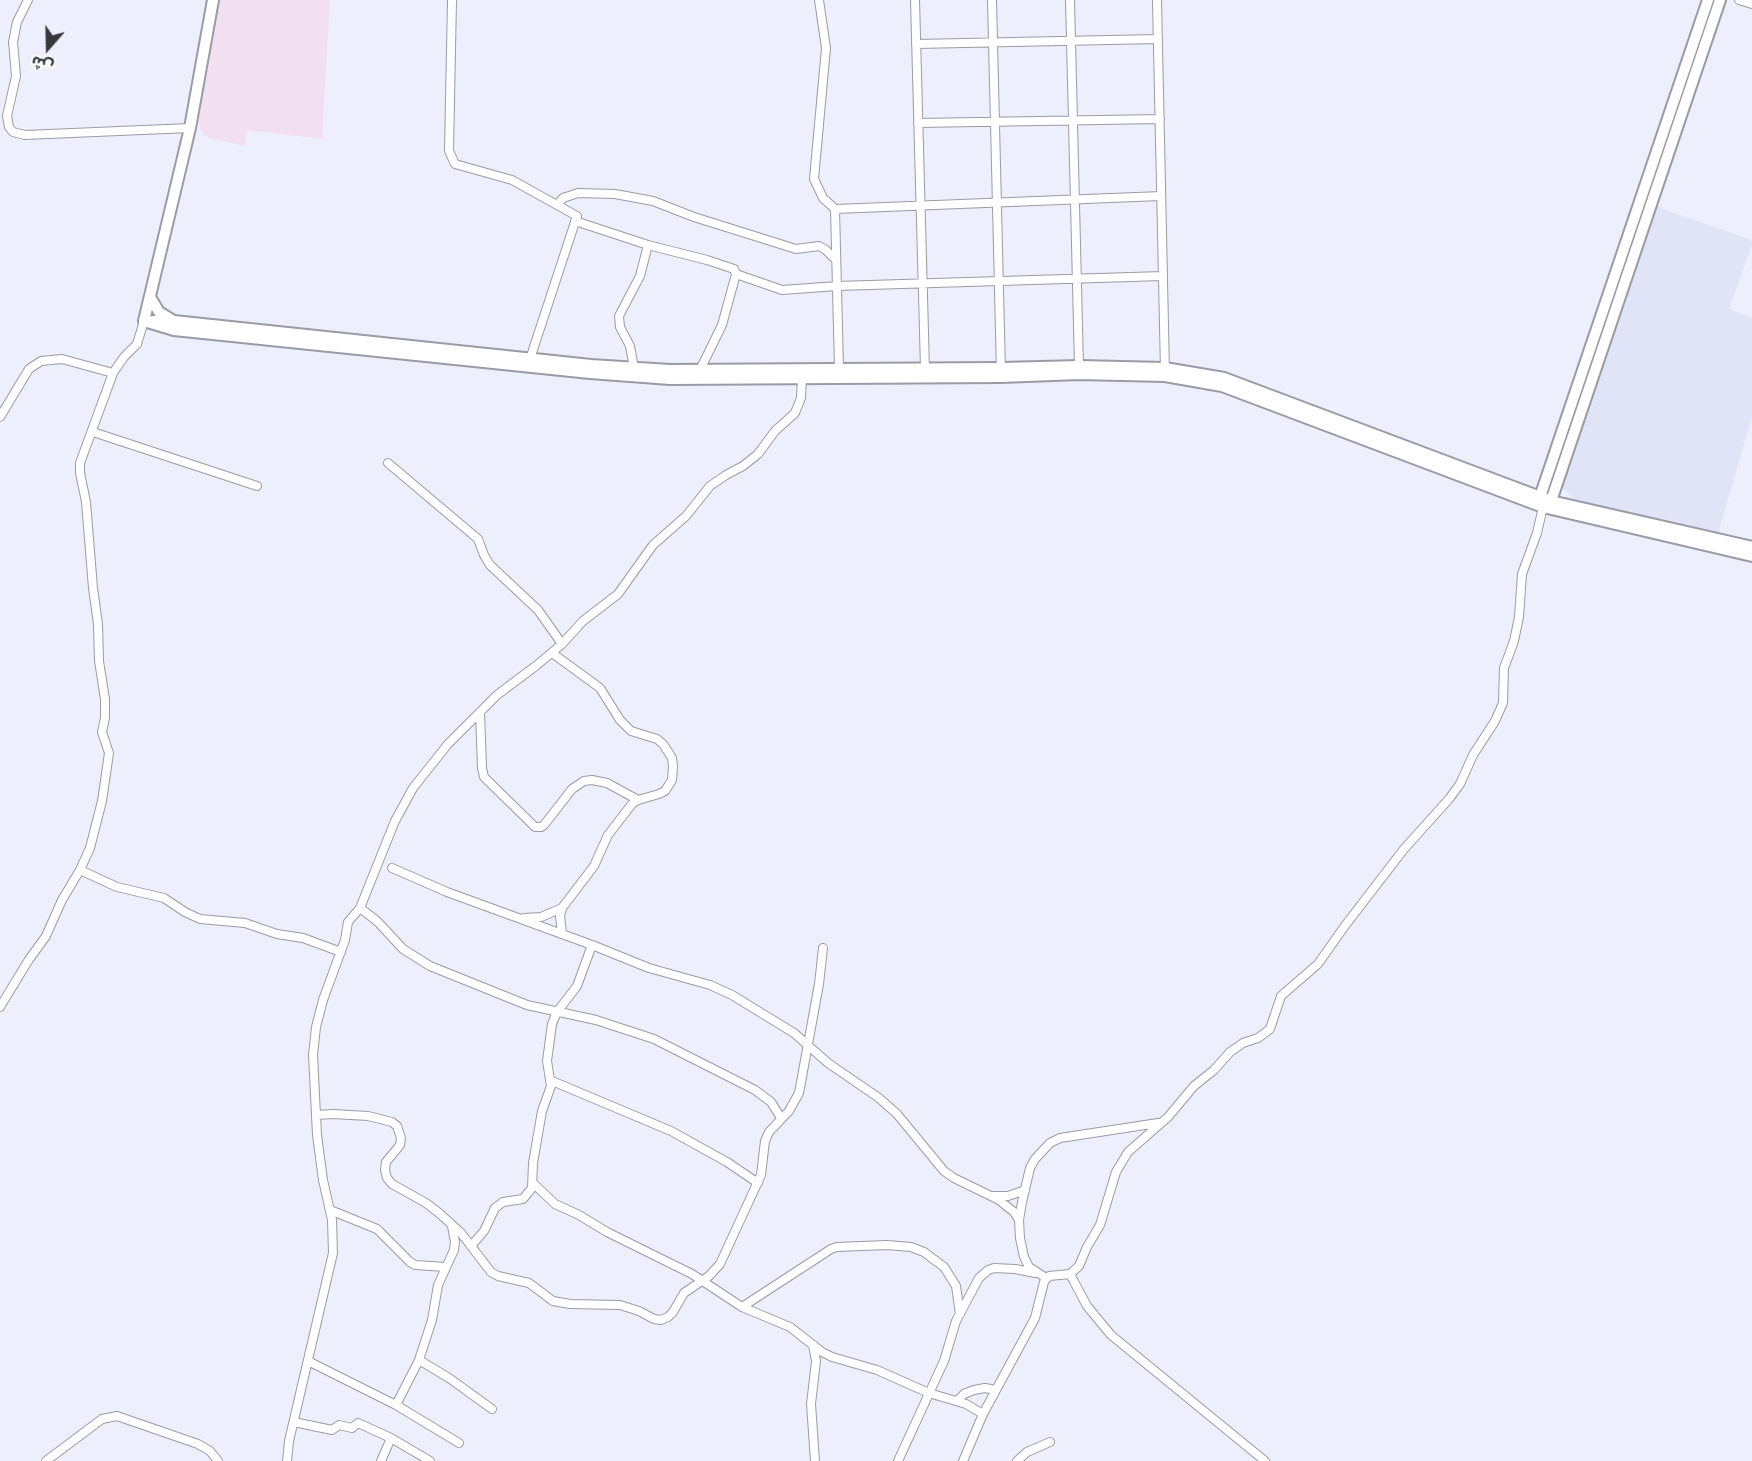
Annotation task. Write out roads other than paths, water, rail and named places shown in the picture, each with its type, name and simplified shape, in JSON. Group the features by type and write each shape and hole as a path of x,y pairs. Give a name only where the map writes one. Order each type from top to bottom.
{"street":[{"path":"28,0 20,13 15,32 13,51 16,76 7,116 9,127 13,132 25,135 190,128"},
{"path":"0,1007 46,936 62,900 80,870 94,832 109,762 107,744 102,732 106,709 99,661 98,624 86,502 80,473 83,454 113,373 137,344 144,321 190,128 213,0"},
{"path":"452,0 449,151 455,164 512,180 577,216 530,359"},
{"path":"819,0 826,48 814,179 824,198 835,208 1161,196"},
{"path":"915,0 925,369"},
{"path":"992,0 1001,373"},
{"path":"1070,0 1079,366"},
{"path":"1157,0 1165,372"},
{"path":"1517,489 1535,487 1555,474 1708,0"},
{"path":"963,1461 983,1414 1035,1318 1046,1278 1054,1274 1070,1274 1079,1266 1100,1225 1112,1182 1122,1162 1136,1143 1160,1123 1230,1052 1243,1043 1258,1038 1270,1029 1281,996 1318,964 1353,914 1414,836 1449,799 1460,784 1473,755 1495,721 1503,703 1504,668 1514,641 1519,616 1522,574 1526,557 1534,542 1545,502 1720,0"},
{"path":"1739,0 1751,2"},
{"path":"916,44 1158,39"},
{"path":"918,123 1160,119"},
{"path":"556,205 563,198 578,193 615,194 653,201 694,217 796,249 819,246 836,260"},
{"path":"835,208 839,369"},
{"path":"575,221 648,246 734,269 736,274 722,325 700,370"},
{"path":"634,368 630,346 620,327 619,316 640,276 648,246"},
{"path":"736,274 782,290 837,286 1163,276"},
{"path":"150,297 159,312 174,321"},
{"path":"144,321 174,321 634,368 925,369 1001,373 1079,366 1224,378 1517,489 1545,502 1574,506 1752,547"},
{"path":"144,321 174,330 670,379 1165,372 1222,386 1545,502 1752,556"},
{"path":"0,417 29,369 41,361 62,359 113,373"},
{"path":"287,1461 333,1253 330,1210 318,1150 313,1055 316,1027 323,1000 345,940 348,922 360,908 395,821 412,788 435,757 497,695 552,653 583,621 618,594 653,545 686,516 710,486 751,461 799,406 802,378"},
{"path":"93,432 257,486"},
{"path":"388,464 478,539 490,565 538,610 561,644"},
{"path":"1555,474 1564,498 1574,506"},
{"path":"552,653 600,688 625,726 636,734 657,739 668,751 673,766 669,786 659,794 632,804 608,835 594,866 562,908 560,916 562,934"},
{"path":"480,712 484,777 535,827 544,825 572,789 584,782 592,780 607,783 638,800"},
{"path":"392,868 447,892 649,968 732,994 787,1028 828,1063 888,1105 944,1171 954,1179 1007,1206 1019,1220"},
{"path":"80,870 117,887 164,898 185,912 201,919 245,923 268,932 303,938 341,952"},
{"path":"360,908 377,921 403,949 430,966 527,1005 616,1025 673,1047 764,1095 777,1109 781,1118"},
{"path":"517,918 541,917 562,908"},
{"path":"471,1246 484,1231 495,1208 507,1200 523,1199 530,1192 540,1122 552,1081 548,1049 552,1024 557,1012 577,986 592,945"},
{"path":"316,1115 368,1116 392,1122 397,1126 401,1138 400,1144 386,1162 387,1178 392,1184 426,1203 452,1224 491,1272 498,1276 529,1283 553,1302 620,1305 661,1320 668,1317 684,1293 709,1276 720,1264 758,1183 763,1167 765,1141 774,1124 789,1111 800,1093 823,948"},
{"path":"552,1081 671,1131 727,1162 758,1183"},
{"path":"1037,1274 1029,1267 1024,1257 1019,1220 1035,1158 1050,1143 1071,1136 1160,1123"},
{"path":"533,1183 555,1204 681,1268 742,1307 784,1324 832,1357 877,1370 929,1393 957,1401 983,1414"},
{"path":"991,1196 1008,1196 1025,1190"},
{"path":"330,1210 377,1229 415,1265 446,1267"},
{"path":"396,1404 419,1360 432,1320 438,1285 454,1250 452,1224"},
{"path":"742,1307 831,1249 844,1246 887,1245 911,1247 924,1252 944,1267 956,1286 960,1314"},
{"path":"898,1461 947,1354 953,1329 979,1278 988,1270 1005,1268 1046,1278"},
{"path":"1070,1274 1087,1306 1111,1335 1265,1461"},
{"path":"813,1345 816,1361 811,1404 815,1461"},
{"path":"419,1360 457,1383 492,1409"},
{"path":"308,1361 396,1404 459,1443"},
{"path":"957,1401 964,1394 974,1390 985,1388 996,1390"},
{"path":"46,1461 102,1419 117,1416 198,1444 210,1451 218,1461"},
{"path":"294,1422 332,1430 339,1425 352,1428 358,1423 391,1438 430,1461"},
{"path":"381,1461 391,1438"},
{"path":"1017,1461 1027,1452 1050,1442"}]}
